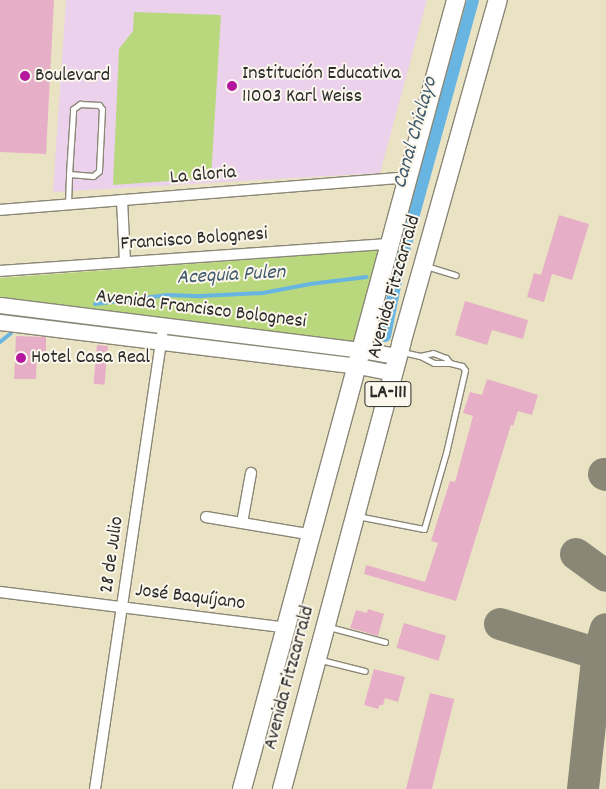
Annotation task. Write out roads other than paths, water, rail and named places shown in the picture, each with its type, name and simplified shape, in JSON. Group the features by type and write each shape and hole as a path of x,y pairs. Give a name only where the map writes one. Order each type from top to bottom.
{"highway":[{"name":"Avenida Fitzcarrald","path":"242,789 313,535 456,0"},
{"name":"Avenida Fitzcarrald","path":"282,789 357,516 396,360 498,0"}],"main road":[{"name":"Avenida Francisco Bolognesi","path":"0,305 163,326 360,358"},
{"name":"Avenida Francisco Bolognesi","path":"0,322 161,342 396,360"}],"street":[{"name":"La Gloria","path":"0,210 409,177"},
{"path":"122,200 125,262"},
{"name":"Francisco Bolognesi","path":"0,271 390,244"},
{"name":"28 de Julio","path":"95,789 163,326"},
{"path":"242,523 251,473"},
{"path":"206,517 313,535"},
{"name":"José Baquíjano","path":"0,592 286,628"}],"lane":[{"path":"68,204 69,174 73,109 80,104 99,105 102,109 99,171 93,176 69,174"},
{"path":"423,265 456,275"},
{"path":"396,360 426,354 440,355 450,363"},
{"path":"357,516 424,529 466,375 462,366 450,363 434,363 420,356"},
{"path":"326,627 385,642"},
{"path":"318,660 364,671"}],"waterway":[{"name":"Canal Chiclayo","path":"385,336 397,276 473,0"},
{"name":"Acequia Pulen","path":"391,276 397,276"},
{"name":"Acequia Pulen","path":"95,304 167,295 201,296 263,293 310,284 367,277"},
{"name":"Acequia Pulen","path":"0,342 11,333"}],"place":[{"name":"Boulevard","path":"25,76"},
{"name":"Institución Educativa 11003 Karl Weiss","path":"232,86"},
{"name":"Hotel Casa Real","path":"21,358"}]}
